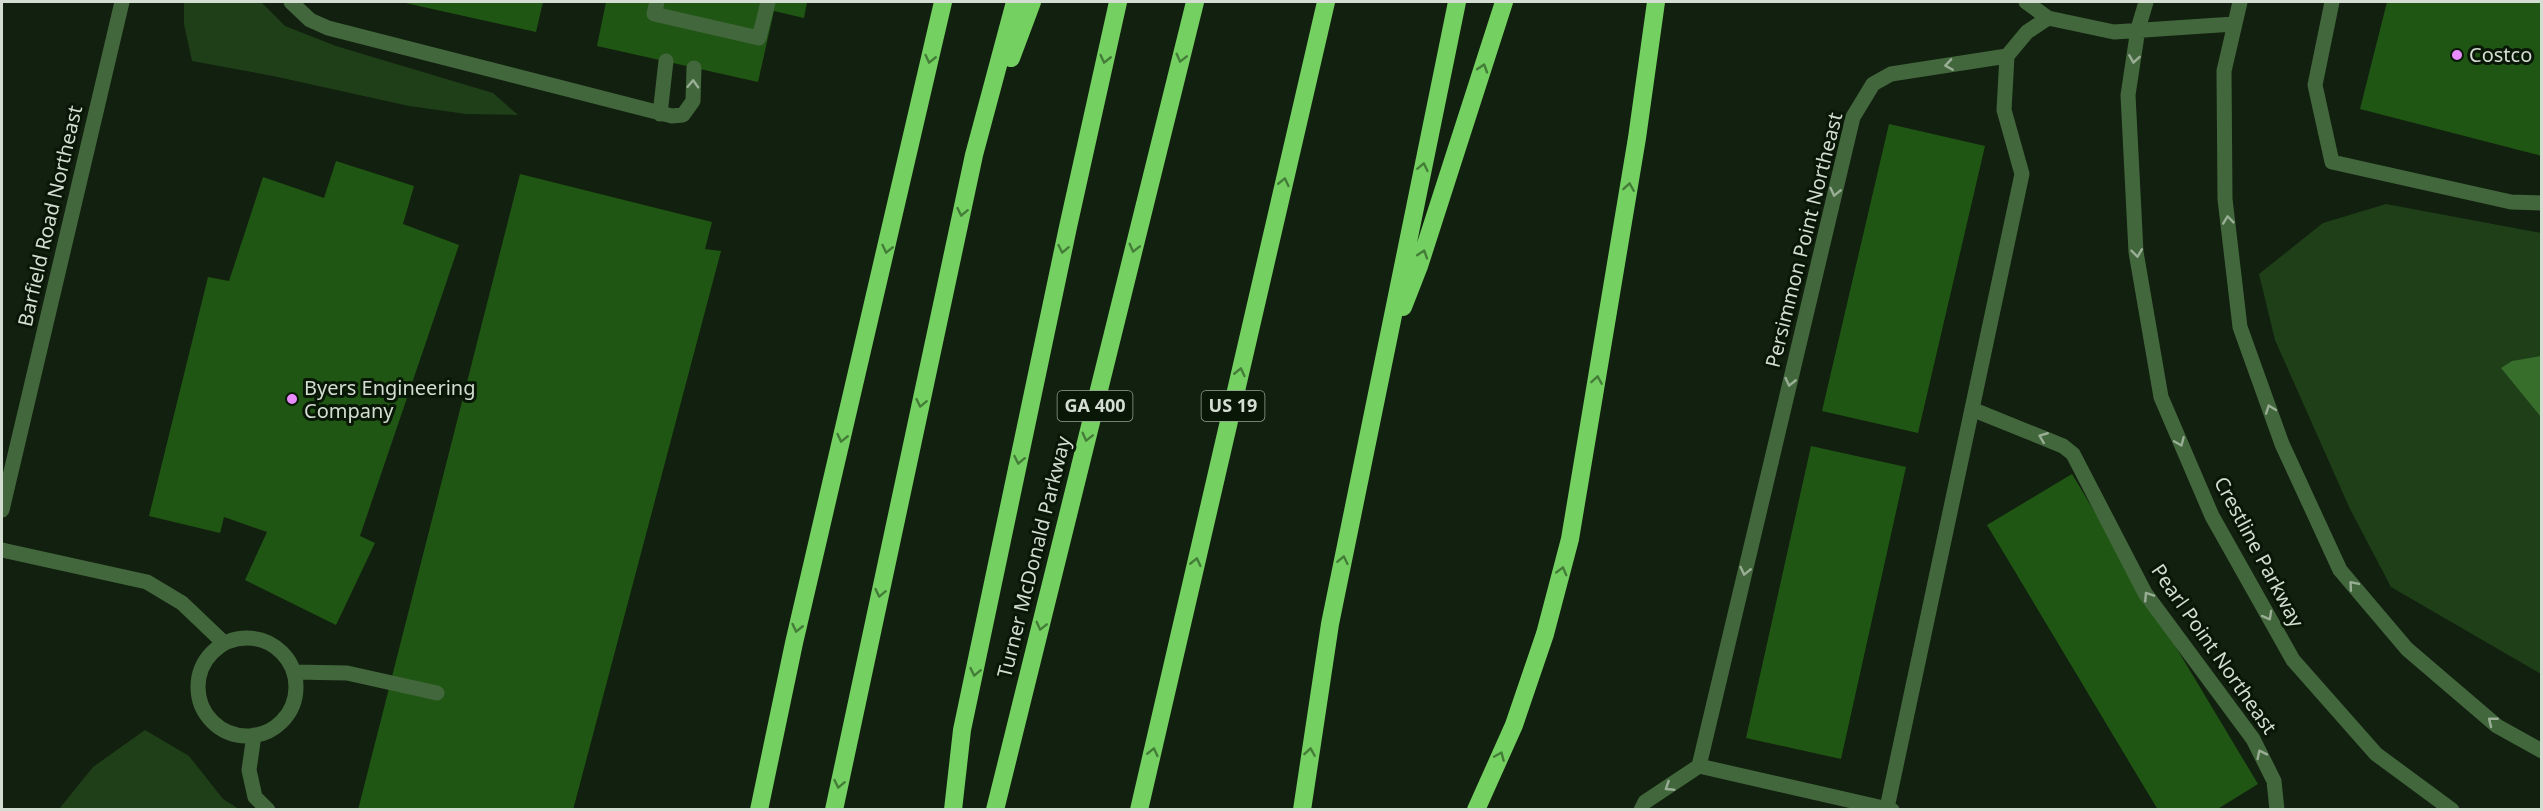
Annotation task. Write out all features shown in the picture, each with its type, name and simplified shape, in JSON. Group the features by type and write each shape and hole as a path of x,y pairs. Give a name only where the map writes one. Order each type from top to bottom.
{"highway":[{"path":"759,810 794,643 943,2"},
{"path":"834,810 974,155 1015,2"},
{"path":"974,155 1032,2"},
{"path":"953,810 962,730 1118,2"},
{"name":"Turner McDonald Parkway","path":"995,810 1195,2"},
{"name":"US 19","path":"1140,810 1326,2"},
{"path":"1302,810 1330,624 1457,2"},
{"path":"1386,347 1419,266 1504,2"},
{"path":"1476,810 1514,725 1545,634 1570,539 1637,138 1656,2"}],"street":[{"name":"Barfield Road Northeast","path":"2,510 122,2"},
{"path":"291,2 310,20 328,28 660,114 682,116 688,110 693,101 694,68"},
{"path":"657,2 654,14 759,38 768,2"},
{"path":"2026,2 2048,18 2114,32 2234,24"},
{"name":"Crestline Parkway","path":"2146,2 2138,29 2128,95 2136,252 2161,397 2212,516 2293,660 2376,754 2452,810"},
{"path":"2240,2 2224,71 2225,199 2240,327 2282,444 2340,570 2407,649 2497,726 2541,751"},
{"path":"2332,2 2314,85 2332,162 2511,202 2541,203"},
{"path":"1641,810 1645,802 1699,766 1889,809 2022,174 2004,110 2007,56 2027,32 2048,18"},
{"name":"Persimmon Point Northeast","path":"1699,766 1853,117 1873,84 1891,74 2007,56"},
{"path":"660,114 666,61"},
{"name":"Pearl Point Northeast","path":"1974,410 2063,446 2073,454 2145,593 2253,739 2274,781 2277,810"},
{"path":"2,550 147,582 182,603 224,643"},
{"path":"240,638 257,639 273,645 287,657 294,672 296,689 293,706 283,720 270,730 254,735 236,735 221,728 207,717 200,702 197,685 201,668 210,653 224,643 240,638"},
{"path":"294,672 348,673 437,693"},
{"path":"254,735 249,770 255,798 268,810"}],"shaded area":[{"path":"184,2 261,2 285,26 336,46 493,93 518,115 466,114 409,106 192,61 184,24"},
{"path":"2386,204 2541,233 2541,674 2391,587 2350,509 2275,340 2259,274 2323,223"},
{"path":"2541,356 2541,417 2501,368 2512,361"},
{"path":"145,730 189,756 223,799 239,809 59,809 93,767"}],"building":[{"path":"401,2 543,2 536,32"},
{"path":"606,2 807,2 804,18 774,11 758,82 597,46"},
{"name":"Costco","path":"2387,2 2542,2 2542,156 2360,109"},
{"path":"1889,124 1985,146 1918,433 1822,411"},
{"name":"Byers Engineering Company","path":"336,161 414,186 403,224 459,245 360,536 375,543 336,625 245,580 267,532 224,517 220,533 149,516 208,277 229,281 263,177 324,198"},
{"path":"520,174 712,222 705,249 721,251 573,810 358,810"},
{"path":"1811,446 1906,467 1841,759 1746,738"},
{"path":"2072,474 2258,784 2216,810 2158,810 1987,525"}],"place":[{"name":"Costco","path":"2457,55"},
{"name":"Byers Engineering Company","path":"292,399"}]}
